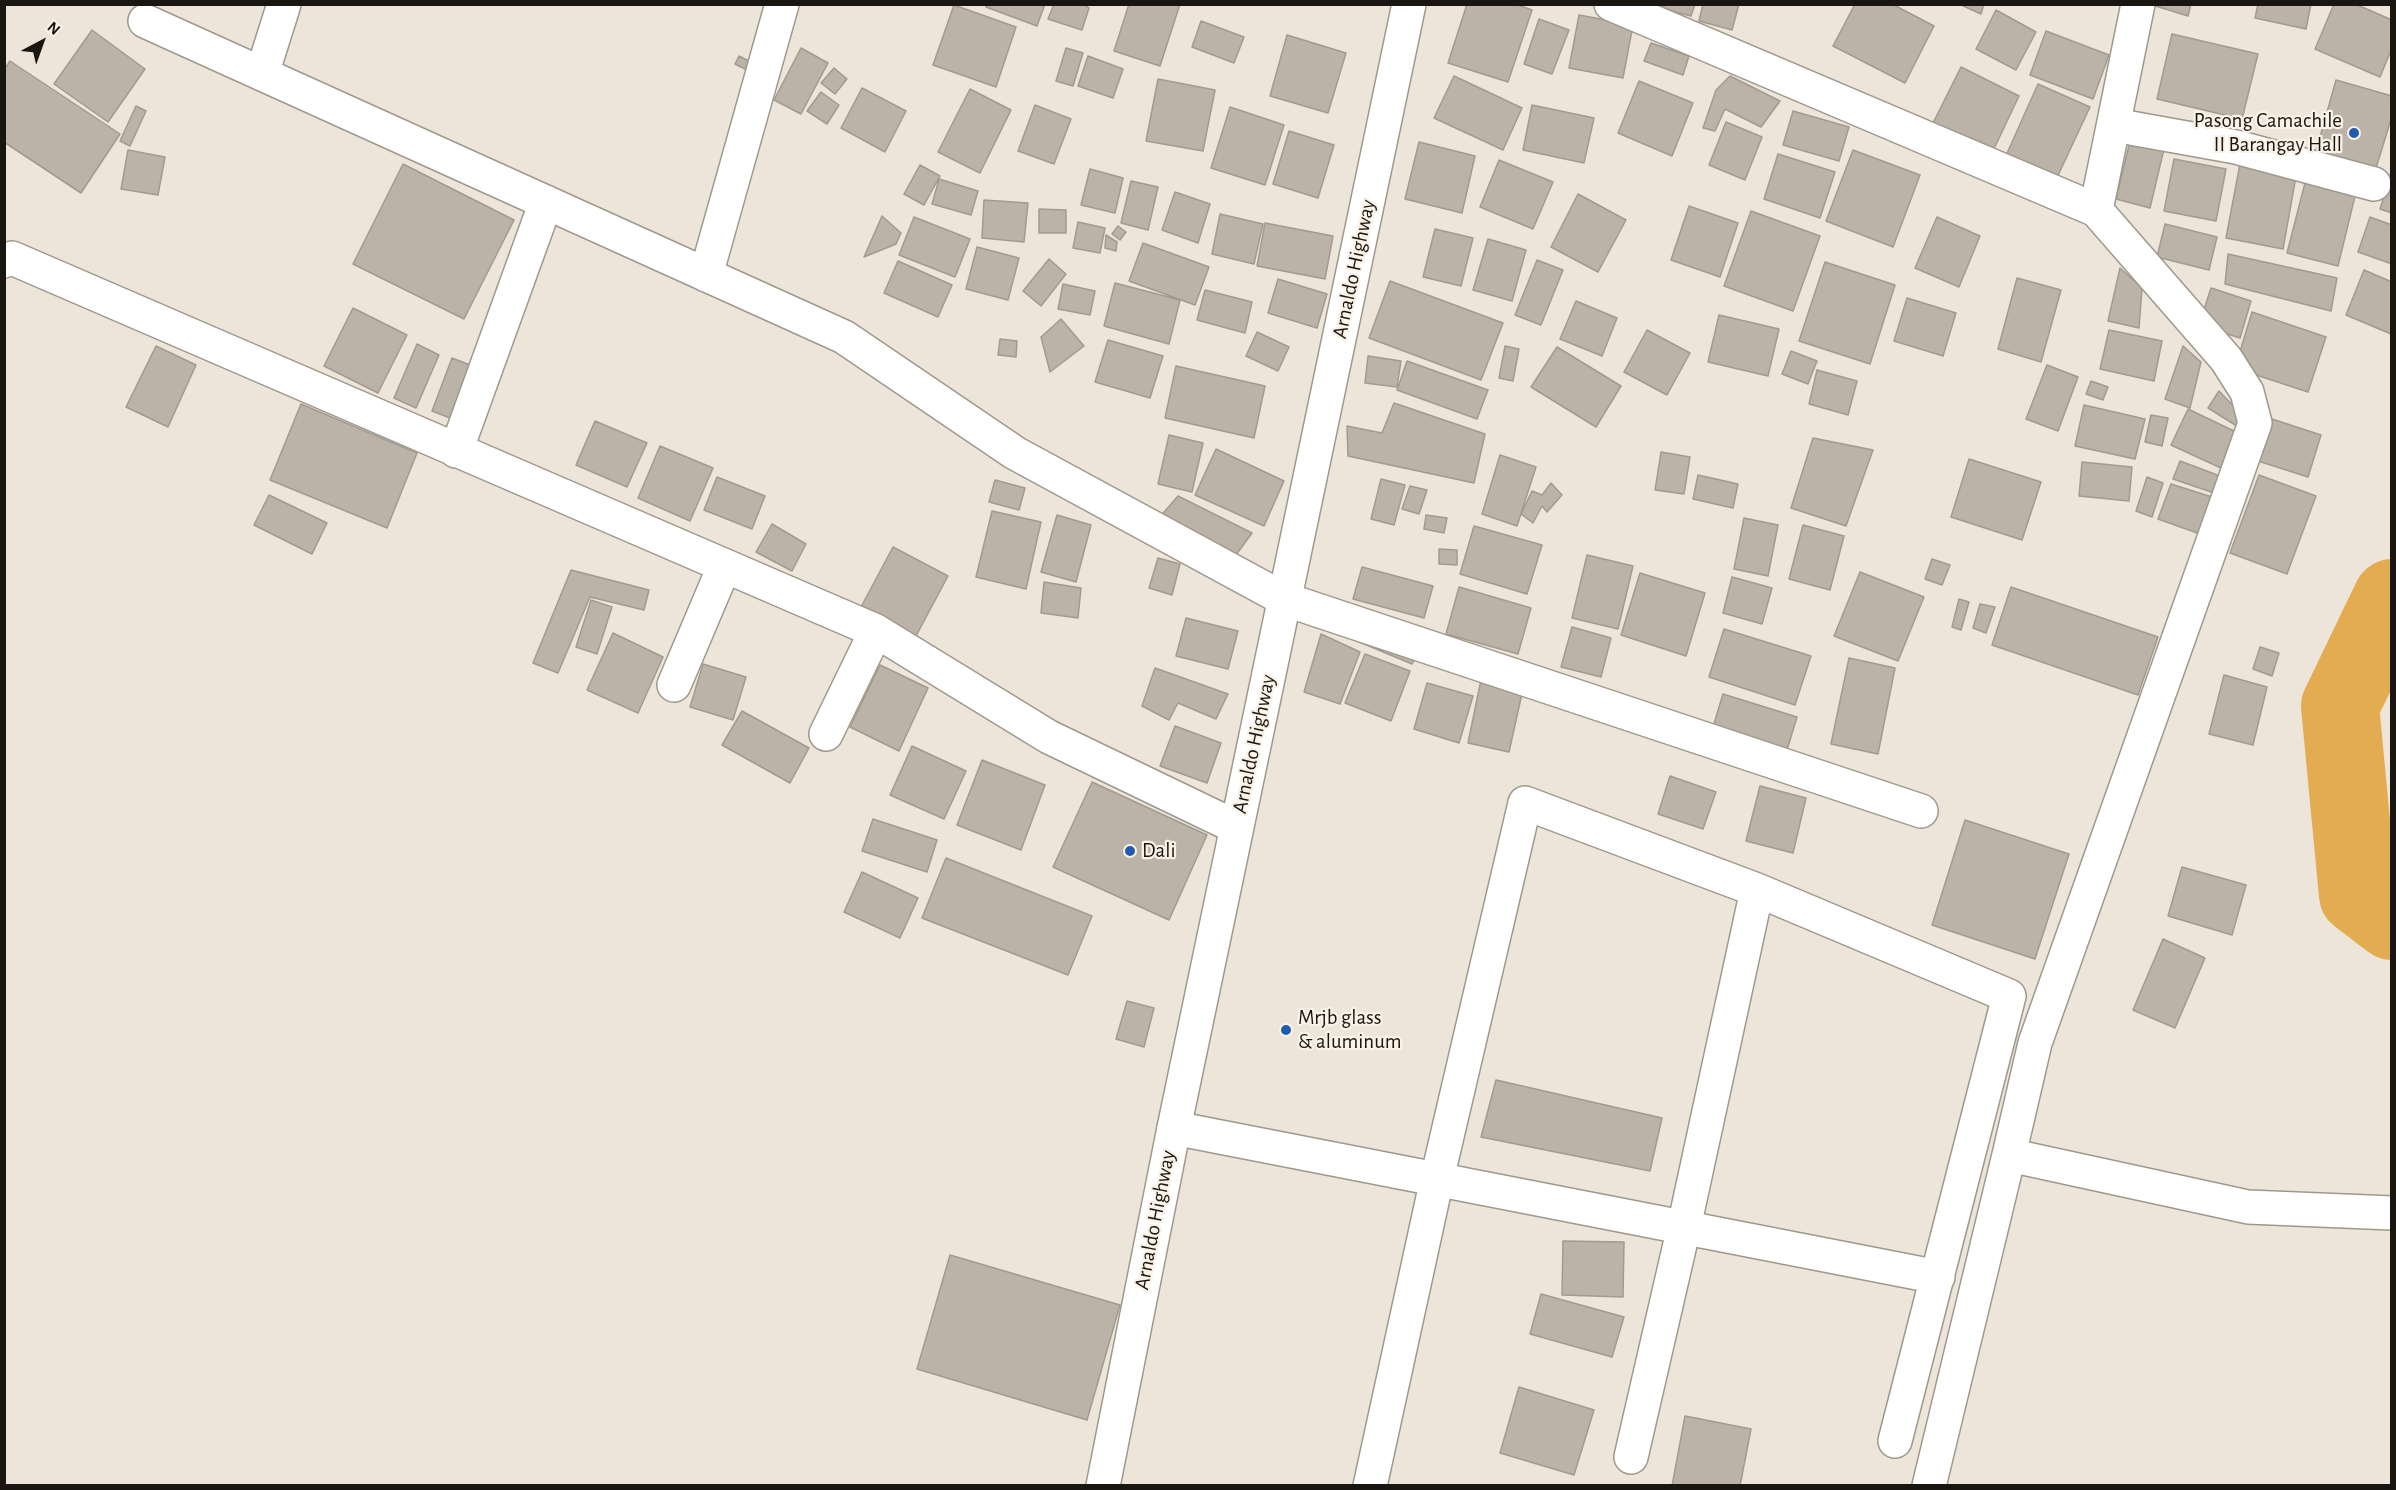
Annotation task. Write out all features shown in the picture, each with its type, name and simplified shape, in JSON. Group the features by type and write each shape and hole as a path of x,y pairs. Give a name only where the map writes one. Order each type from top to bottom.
{"street":[{"path":"262,74 284,4"},
{"path":"706,275 782,4"},
{"name":"Arnaldo Highway","path":"1103,1485 1236,827 1409,4"},
{"path":"1611,4 2096,210 2226,359 2247,392 2255,423 2036,1043 1929,1485"},
{"path":"2096,210 2138,4"},
{"path":"145,21 844,337 1015,453 1284,599 1921,811"},
{"path":"2114,125 2236,147 2374,184"},
{"path":"456,451 546,202"},
{"path":"4,261 12,258 724,567 876,630 1049,736 1236,827"},
{"path":"674,685 724,567"},
{"path":"826,734 876,630"},
{"path":"1370,1485 1437,1179 1525,803 1757,890 2009,996 1895,1441"},
{"path":"1630,1457 1684,1227 1757,890"},
{"path":"1174,1128 1938,1277"},
{"path":"2009,1155 2248,1207 2391,1213"}],"building":[{"path":"987,4 1045,4 1037,26 986,7"},
{"path":"1054,4 1082,4 1089,8 1082,30 1048,19"},
{"path":"1129,4 1180,4 1160,66 1114,51"},
{"path":"1467,4 1515,4 1532,10 1508,82 1448,63"},
{"path":"1660,4 1695,4 1691,16 1659,8"},
{"path":"1703,4 1739,4 1732,30 1699,21"},
{"path":"1855,4 1892,4 1934,26 1905,83 1833,46"},
{"path":"1959,4 1984,4 1981,14"},
{"path":"2149,4 2191,4 2188,16"},
{"path":"2258,4 2311,4 2306,29 2255,18"},
{"path":"2334,4 2355,4 2392,20 2392,48 2380,77 2315,49"},
{"path":"954,5 1016,27 996,87 933,65"},
{"path":"1996,10 2036,32 2016,70 1976,49"},
{"path":"1579,15 1633,25 1623,78 1569,68"},
{"path":"1539,19 1569,30 1552,74 1524,64"},
{"path":"1201,21 1244,37 1234,63 1192,47"},
{"path":"92,30 145,69 108,122 54,84"},
{"path":"2046,31 2109,55 2093,99 2030,75"},
{"path":"2172,34 2258,54 2242,119 2157,99"},
{"path":"1287,35 1346,53 1328,113 1270,96"},
{"path":"1651,43 1689,56 1683,75 1644,61"},
{"path":"801,48 828,63 801,114 774,100"},
{"path":"1066,48 1083,53 1073,86 1056,81"},
{"path":"739,56 753,63 749,71 735,64"},
{"path":"1088,56 1123,69 1113,98 1078,86"},
{"path":"10,61 120,134 81,193 4,142 4,70"},
{"path":"1961,67 2019,96 1992,153 1933,123"},
{"path":"834,68 847,79 835,94 821,83"},
{"path":"1454,76 1522,108 1503,150 1434,118"},
{"path":"1730,76 1780,101 1761,127 1725,109 1715,131 1703,128 1716,90"},
{"path":"1158,79 1215,90 1203,151 1146,141"},
{"name":"Pasong Camachile II Barangay Hall","path":"2336,80 2392,96 2392,116 2376,168 2316,151"},
{"path":"1639,81 1693,103 1672,156 1618,133"},
{"path":"2038,84 2090,107 2054,184 2004,160"},
{"path":"862,88 906,111 885,152 841,128"},
{"path":"970,89 1011,110 980,173 938,152"},
{"path":"821,92 839,105 827,124 807,111"},
{"path":"1035,105 1071,119 1054,164 1018,151"},
{"path":"1532,105 1594,118 1584,163 1523,150"},
{"path":"136,106 146,111 130,146 120,141"},
{"path":"1230,107 1284,125 1265,185 1211,168"},
{"path":"1793,111 1849,127 1839,161 1783,145"},
{"path":"1726,122 1762,137 1745,180 1709,165"},
{"path":"1289,131 1334,145 1318,198 1273,184"},
{"path":"2130,141 2164,149 2150,208 2116,199"},
{"path":"1419,142 1475,156 1462,213 1405,199"},
{"path":"128,150 165,157 158,195 121,189"},
{"path":"1853,150 1920,175 1893,247 1826,221"},
{"path":"1778,154 1835,172 1820,218 1764,199"},
{"path":"2174,159 2226,169 2216,221 2164,211"},
{"path":"1499,160 1553,182 1533,229 1480,207"},
{"path":"403,164 514,220 464,319 353,264"},
{"path":"2240,164 2296,176 2283,249 2226,238"},
{"path":"920,165 940,176 924,205 904,194"},
{"path":"1090,169 1123,178 1115,213 1081,205"},
{"path":"2392,169 2392,213 2380,209"},
{"path":"939,179 978,191 971,215 932,204"},
{"path":"2306,179 2356,192 2338,266 2287,253"},
{"path":"1131,181 1158,187 1148,230 1121,223"},
{"path":"1175,192 1210,204 1198,243 1162,230"},
{"path":"1578,194 1626,220 1598,272 1551,247"},
{"path":"984,200 1028,203 1024,242 982,238"},
{"path":"1689,206 1738,223 1720,277 1671,260"},
{"path":"1039,209 1066,210 1066,233 1039,233"},
{"path":"1751,211 1820,236 1793,311 1724,286"},
{"path":"1220,214 1263,224 1254,264 1212,254"},
{"path":"882,216 901,233 896,244 864,257"},
{"path":"914,217 970,239 955,277 899,255"},
{"path":"1937,217 1980,236 1959,287 1915,268"},
{"path":"2370,217 2392,225 2392,264 2358,252"},
{"path":"1078,222 1105,228 1100,253 1073,248"},
{"path":"1265,223 1333,236 1325,279 1257,266"},
{"path":"2165,224 2217,237 2209,270 2157,257"},
{"path":"1118,226 1126,232 1120,240 1112,234"},
{"path":"1435,229 1473,238 1461,286 1423,277"},
{"path":"1106,235 1117,242 1116,251 1105,248"},
{"path":"1488,239 1526,250 1512,301 1473,290"},
{"path":"1143,243 1209,267 1195,305 1129,281"},
{"path":"977,247 1019,258 1008,300 966,289"},
{"path":"2228,254 2337,278 2331,311 2225,284"},
{"path":"1049,259 1066,274 1041,306 1023,291"},
{"path":"1537,260 1563,270 1541,325 1515,315"},
{"path":"898,261 952,285 938,317 884,293"},
{"path":"1825,262 1895,285 1870,364 1799,341"},
{"path":"2120,268 2142,288 2139,328 2108,321"},
{"path":"2364,270 2392,282 2391,334 2346,315"},
{"path":"2017,278 2061,290 2041,362 1998,349"},
{"path":"1278,279 1327,294 1317,328 1268,313"},
{"path":"1390,281 1503,323 1481,380 1369,338"},
{"path":"1115,283 1180,300 1169,344 1104,326"},
{"path":"1063,284 1095,291 1090,315 1058,309"},
{"path":"2211,288 2251,301 2240,338 2199,325"},
{"path":"1205,290 1252,302 1245,333 1197,320"},
{"path":"1907,298 1956,313 1943,356 1894,341"},
{"path":"1576,301 1617,318 1602,356 1560,339"},
{"path":"353,308 407,335 378,393 324,366"},
{"path":"2252,312 2326,337 2308,392 2235,368"},
{"path":"1719,315 1779,329 1768,376 1708,362"},
{"path":"1061,319 1084,346 1050,372 1041,337"},
{"path":"1647,330 1690,353 1667,395 1624,372"},
{"path":"2109,330 2162,341 2154,381 2100,369"},
{"path":"1257,332 1289,347 1278,371 1246,356"},
{"path":"1000,339 1017,341 1016,357 998,355"},
{"path":"1108,340 1163,356 1150,398 1095,382"},
{"path":"417,344 439,355 416,408 394,398"},
{"path":"156,346 196,365 168,427 126,407"},
{"path":"1505,346 1519,349 1513,381 1499,378"},
{"path":"2183,346 2201,362 2190,408 2165,399"},
{"path":"1557,347 1621,386 1596,427 1531,387"},
{"path":"1791,351 1817,361 1808,384 1782,374"},
{"path":"1368,356 1401,361 1397,387 1365,383"},
{"path":"452,358 470,365 450,418 432,411"},
{"path":"1407,361 1488,390 1477,419 1397,390"},
{"path":"2047,365 2078,377 2058,431 2026,419"},
{"path":"1176,366 1265,386 1254,438 1165,418"},
{"path":"1817,370 1857,381 1848,415 1809,404"},
{"path":"2091,381 2108,387 2103,400 2086,394"},
{"path":"2219,391 2239,412 2240,428 2208,408"},
{"path":"1394,403 1485,434 1474,483 1348,456 1347,426 1382,433"},
{"path":"301,404 417,453 387,528 270,480"},
{"path":"2084,405 2145,419 2135,459 2075,446"},
{"path":"2188,409 2238,433 2221,468 2171,445"},
{"path":"2151,415 2168,418 2162,446 2145,442"},
{"path":"2269,418 2321,435 2308,477 2255,460"},
{"path":"595,421 647,443 627,487 576,465"},
{"path":"1169,435 1203,443 1192,492 1158,484"},
{"path":"1813,438 1873,450 1846,526 1791,508"},
{"path":"660,446 713,468 690,521 638,498"},
{"path":"1216,449 1284,481 1264,526 1195,495"},
{"path":"1661,452 1690,457 1684,494 1655,490"},
{"path":"1500,455 1536,467 1517,526 1482,514"},
{"path":"1969,459 2041,482 2022,540 1951,517"},
{"path":"2180,461 2220,476 2214,493 2173,479"},
{"path":"2082,462 2132,467 2129,501 2079,496"},
{"path":"1698,475 1738,484 1733,508 1693,499"},
{"path":"2259,475 2316,496 2287,574 2230,553"},
{"path":"717,477 765,496 752,529 704,510"},
{"path":"2147,477 2163,483 2152,517 2136,511"},
{"path":"1381,479 1405,485 1394,525 1371,519"},
{"path":"995,480 1025,488 1019,510 989,502"},
{"path":"1551,483 1562,495 1547,512 1542,506 1533,523 1521,514 1532,491 1542,495"},
{"path":"2171,484 2212,497 2200,534 2158,519"},
{"path":"1410,486 1427,490 1419,514 1402,509"},
{"path":"269,495 327,523 312,554 254,525"},
{"path":"1178,496 1252,533 1236,555 1159,518"},
{"path":"992,511 1041,522 1026,589 976,577"},
{"path":"1057,515 1091,525 1076,582 1041,572"},
{"path":"1426,515 1447,518 1444,533 1424,529"},
{"path":"1744,518 1778,525 1768,576 1734,569"},
{"path":"772,524 806,544 792,571 756,552"},
{"path":"1803,525 1844,536 1830,590 1789,579"},
{"path":"1474,526 1542,545 1527,594 1460,574"},
{"path":"893,547 948,576 916,636 861,607"},
{"path":"1439,549 1457,550 1457,565 1439,564"},
{"path":"1587,555 1633,566 1618,629 1572,618"},
{"path":"1158,558 1180,564 1172,595 1149,588"},
{"path":"1932,559 1950,565 1942,585 1925,579"},
{"path":"1362,567 1433,586 1424,618 1353,599"},
{"path":"571,570 649,590 644,610 590,597 558,673 533,663"},
{"path":"1860,572 1924,597 1898,661 1834,636"},
{"path":"1640,573 1705,593 1686,656 1621,635"},
{"path":"1732,577 1772,588 1762,624 1723,613"},
{"path":"1044,582 1081,588 1078,618 1041,613"},
{"path":"1459,587 1531,608 1518,654 1446,634"},
{"path":"2011,587 2158,637 2138,695 1992,645"},
{"path":"1959,599 1969,602 1961,630 1952,627"},
{"path":"591,600 612,607 597,654 576,647"},
{"path":"1980,604 1995,607 1986,633 1973,628"},
{"path":"1186,618 1238,631 1228,669 1176,656"},
{"path":"1321,626 1417,655 1412,664"},
{"path":"1572,627 1611,638 1601,677 1561,667"},
{"path":"1724,629 1811,656 1795,705 1709,677"},
{"path":"613,633 663,657 638,713 587,690"},
{"path":"1321,634 1360,652 1340,704 1304,692"},
{"path":"2260,647 2279,653 2272,676 2253,669"},
{"path":"1365,654 1410,671 1391,721 1345,703"},
{"path":"1849,658 1895,668 1878,754 1831,744"},
{"path":"703,664 746,677 733,720 690,707"},
{"path":"880,665 928,688 899,751 850,727"},
{"path":"1155,668 1228,694 1216,719 1178,703 1169,720 1142,706"},
{"path":"2224,675 2267,687 2253,745 2209,734"},
{"path":"1481,680 1523,689 1509,752 1468,743"},
{"path":"1427,683 1473,696 1459,743 1414,729"},
{"path":"1723,694 1797,717 1787,750 1713,727"},
{"path":"742,711 809,748 790,783 722,745"},
{"path":"1175,726 1221,743 1207,783 1160,766"},
{"path":"912,746 966,771 944,819 890,795"},
{"path":"982,760 1045,785 1021,850 957,825"},
{"path":"1670,776 1716,792 1703,829 1658,814"},
{"name":"Dali","path":"1092,782 1207,835 1169,920 1053,867"},
{"path":"1760,786 1806,798 1793,853 1746,841"},
{"path":"873,819 937,840 927,872 862,851"},
{"path":"1965,820 2069,854 2035,959 1932,925"},
{"path":"946,858 1092,916 1068,975 922,918"},
{"path":"2182,867 2246,885 2232,935 2168,916"},
{"path":"862,872 918,898 900,938 844,912"},
{"path":"2163,939 2205,958 2175,1028 2133,1010"},
{"path":"1127,1001 1154,1008 1144,1047 1116,1039"},
{"path":"1496,1080 1662,1118 1650,1171 1481,1137"},
{"path":"1563,1241 1624,1242 1623,1297 1562,1295"},
{"path":"950,1255 1120,1305 1087,1420 917,1369"},
{"path":"1541,1294 1624,1317 1612,1357 1530,1334"},
{"path":"1519,1387 1594,1410 1574,1475 1500,1453"},
{"path":"1685,1416 1751,1429 1740,1486 1672,1486"}],"waterway":[{"path":"2392,598 2340,706 2358,895 2392,921"}],"place":[{"name":"Pasong Camachile II Barangay Hall","path":"2354,133"},
{"name":"Dali","path":"1130,851"},
{"name":"Mrjb glass & aluminum","path":"1286,1030"}]}
